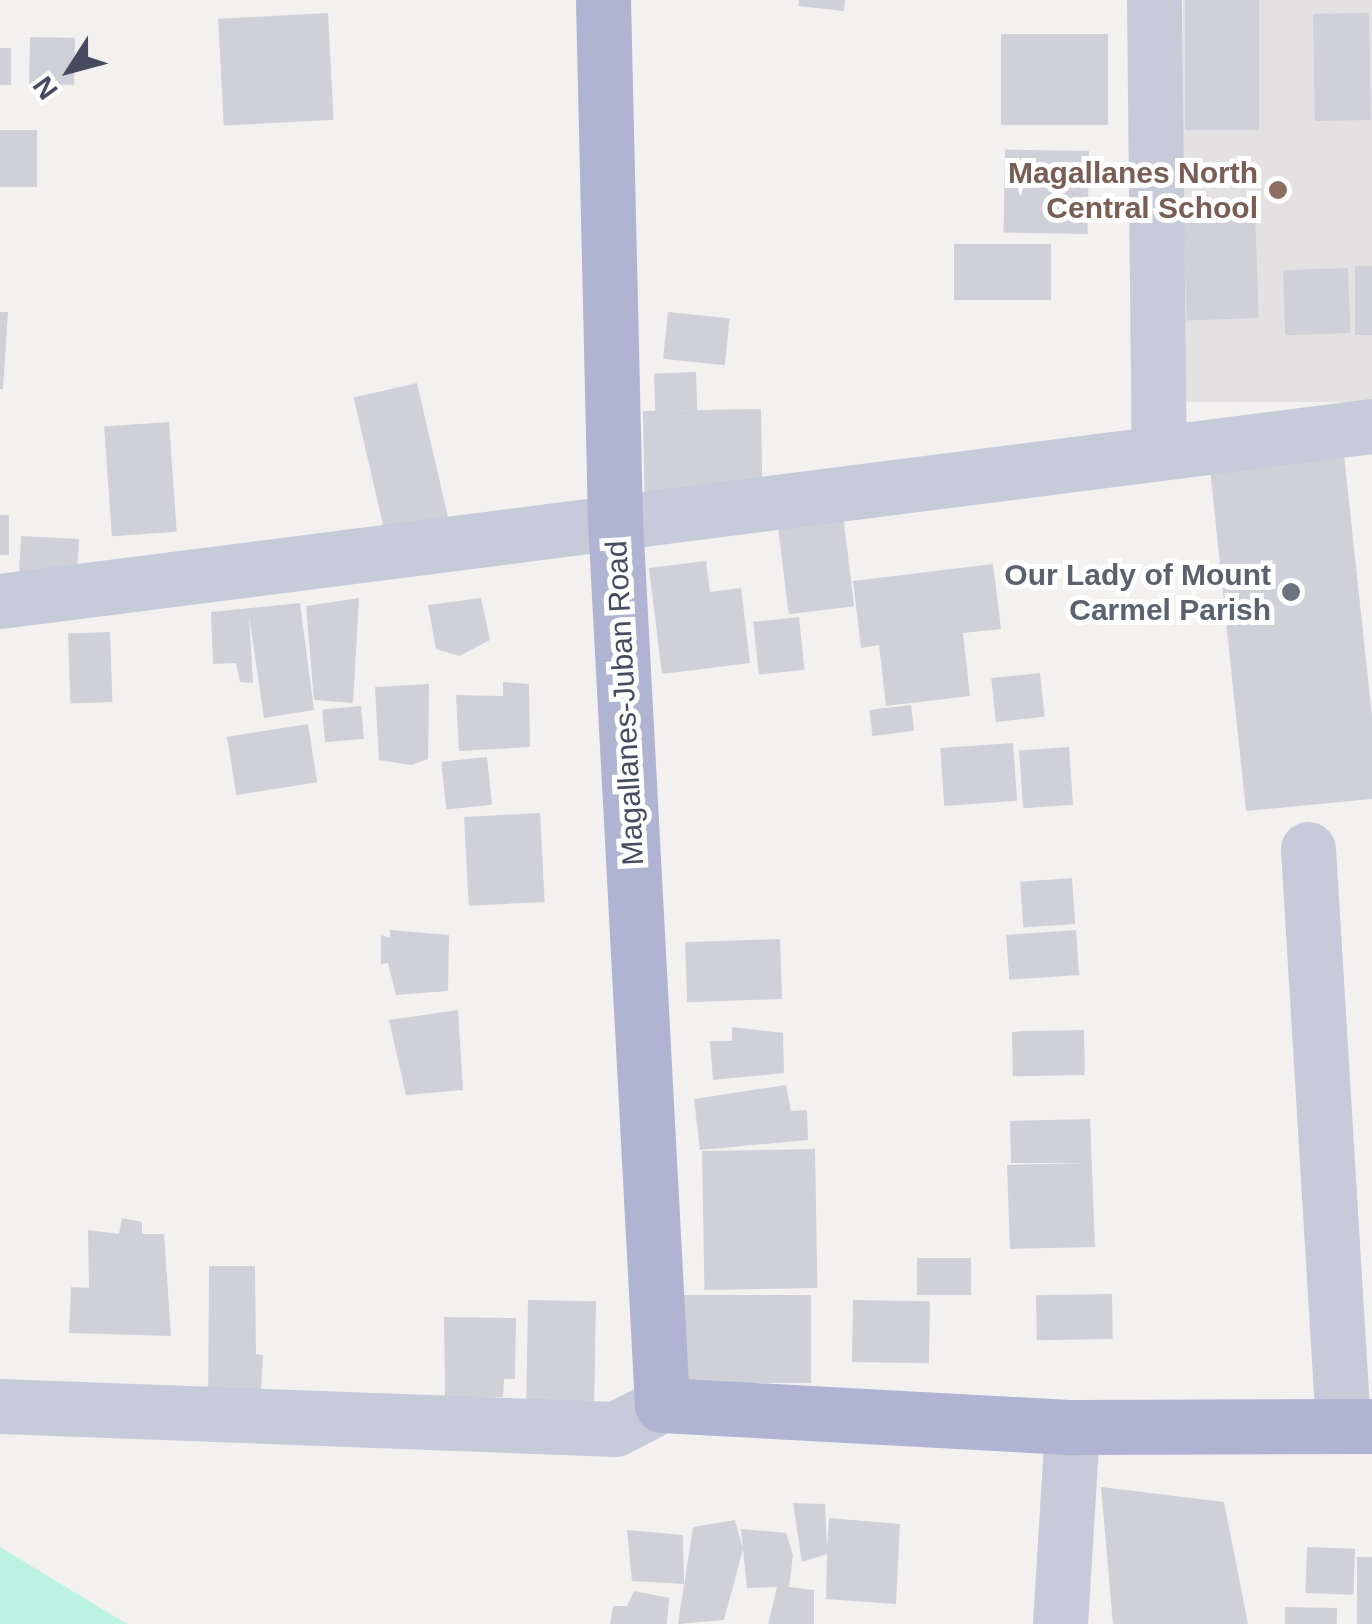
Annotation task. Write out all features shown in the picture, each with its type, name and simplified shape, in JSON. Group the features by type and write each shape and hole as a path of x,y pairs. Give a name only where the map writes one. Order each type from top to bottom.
{"main road":[{"name":"Magallanes-Juban Road","path":"603,0 615,520 662,1405"},
{"path":"662,1405 1072,1427 1357,1426"}],"street":[{"path":"1154,0 1159,452"},
{"path":"0,600 1372,426"},
{"path":"1308,849 1357,1426"},
{"path":"0,1406 615,1429 662,1405"},
{"path":"1060,1624 1072,1427"}],"shaded area":[{"name":"Magallanes North Central School","path":"1183,0 1372,0 1372,402 1183,402"}],"green space":[{"path":"0,1547 127,1624 0,1624"}],"building":[{"path":"799,0 845,0 844,11 798,6"},
{"path":"1185,0 1259,0 1259,130 1185,130"},
{"path":"328,13 334,120 224,126 218,19"},
{"path":"1369,13 1371,120 1315,121 1313,14"},
{"path":"1001,34 1108,34 1108,125 1001,125"},
{"path":"30,37 75,38 74,85 29,84"},
{"path":"0,48 11,48 11,85 0,85"},
{"path":"0,130 37,130 37,187 0,187"},
{"path":"1005,150 1089,151 1088,234 1004,233"},
{"path":"1255,211 1259,318 1187,320 1183,214"},
{"path":"954,244 1051,244 1051,300 954,300"},
{"path":"1355,266 1372,266 1372,335 1355,335"},
{"path":"1348,268 1350,333 1285,335 1283,270"},
{"path":"0,312 8,312 3,389 0,389"},
{"path":"668,312 730,318 725,365 663,359"},
{"path":"696,372 697,410 655,411 654,373"},
{"path":"417,383 451,529 387,544 354,398"},
{"path":"761,409 763,495 645,497 643,411"},
{"path":"169,422 177,532 112,536 104,427"},
{"name":"Our Lady of Mount Carmel Parish","path":"1344,455 1372,716 1372,799 1246,811 1210,469"},
{"path":"0,515 9,515 9,555 0,555"},
{"path":"843,515 854,606 789,614 777,523"},
{"path":"21,536 79,539 77,579 19,576"},
{"path":"706,561 710,592 741,588 750,663 662,674 649,568"},
{"path":"993,564 1001,629 963,633 970,696 886,706 879,645 861,648 853,581"},
{"path":"359,598 353,703 314,700 306,606"},
{"path":"481,598 490,640 459,656 436,649 428,605"},
{"path":"300,603 314,710 264,718 249,616 253,683 240,682 236,663 213,664 211,612"},
{"path":"799,617 805,670 759,675 753,622"},
{"path":"110,632 112,702 70,703 68,633"},
{"path":"1040,673 1045,717 996,722 991,678"},
{"path":"503,682 529,684 530,747 459,751 456,695 503,696"},
{"path":"429,684 428,759 411,765 379,760 375,687"},
{"path":"911,705 914,731 872,736 869,710"},
{"path":"361,706 364,739 325,742 322,709"},
{"path":"308,724 317,782 236,795 227,737"},
{"path":"1013,743 1017,801 944,806 940,748"},
{"path":"1069,747 1073,805 1023,808 1019,750"},
{"path":"487,757 492,805 446,810 441,762"},
{"path":"540,813 545,902 469,906 464,817"},
{"path":"1072,878 1075,924 1023,928 1020,882"},
{"path":"390,930 449,935 448,991 396,995 388,963 381,964 381,935 390,938"},
{"path":"1076,930 1079,975 1009,980 1006,935"},
{"path":"780,939 782,999 687,1002 685,942"},
{"path":"458,1010 463,1090 406,1095 389,1020"},
{"path":"732,1027 783,1033 784,1073 713,1080 710,1041 732,1041"},
{"path":"1084,1030 1085,1075 1013,1076 1012,1031"},
{"path":"786,1085 791,1111 807,1110 808,1140 700,1150 694,1099"},
{"path":"1090,1119 1095,1247 1010,1249 1007,1165 1088,1163 1011,1163 1010,1121"},
{"path":"815,1149 817,1288 704,1290 702,1151"},
{"path":"122,1218 142,1222 142,1234 164,1234 171,1336 69,1333 71,1287 89,1288 88,1230 119,1234"},
{"path":"917,1258 971,1258 971,1295 917,1295"},
{"path":"209,1266 255,1266 256,1354 263,1355 259,1425 208,1421"},
{"path":"1112,1294 1113,1339 1037,1340 1036,1295"},
{"path":"677,1295 811,1295 811,1383 677,1383"},
{"path":"528,1300 596,1301 594,1413 526,1412"},
{"path":"853,1300 930,1301 929,1363 852,1362"},
{"path":"444,1317 516,1318 515,1379 504,1379 503,1397 445,1398"},
{"path":"1101,1487 1224,1502 1248,1624 1113,1624"},
{"path":"793,1503 825,1504 827,1548 829,1518 900,1524 896,1604 826,1599 827,1554 802,1562"},
{"path":"735,1520 743,1549 724,1620 678,1624 693,1527"},
{"path":"741,1529 786,1533 793,1555 789,1587 814,1590 814,1624 768,1624 777,1587 747,1588"},
{"path":"627,1530 683,1535 684,1584 632,1581"},
{"path":"1307,1547 1355,1549 1353,1595 1305,1593"},
{"path":"1357,1557 1372,1557 1372,1624 1357,1624"},
{"path":"634,1591 669,1598 667,1624 610,1624 613,1606 627,1606"},
{"path":"1285,1607 1337,1608 1337,1624 1285,1624"}],"place":[{"name":"Magallanes North Central School","path":"1278,190"},
{"name":"Our Lady of Mount Carmel Parish","path":"1291,592"}]}
